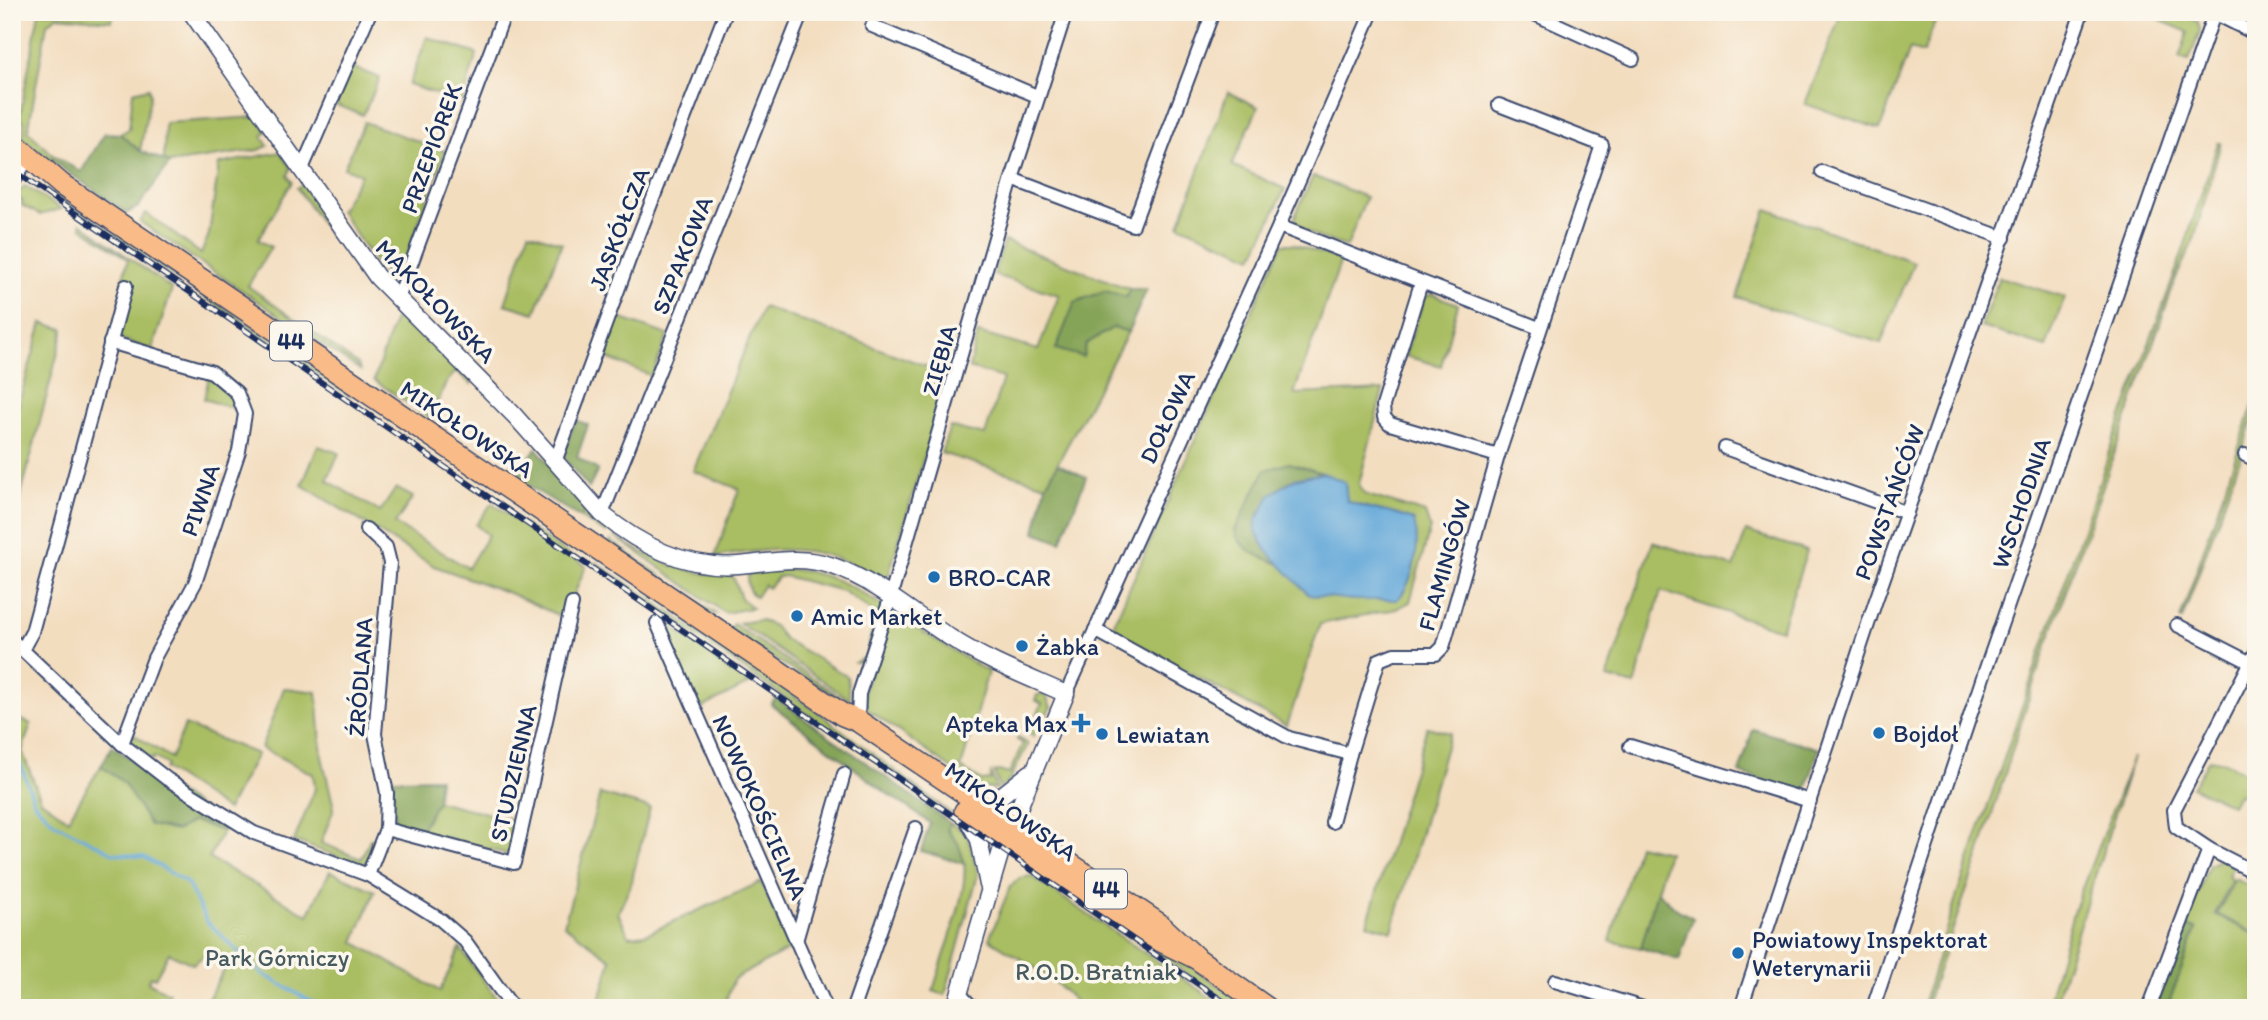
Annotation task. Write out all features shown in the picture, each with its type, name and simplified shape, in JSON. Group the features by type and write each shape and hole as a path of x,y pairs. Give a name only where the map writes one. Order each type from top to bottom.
{"main road":[{"name":"MIKOŁOWSKA","path":"18,159 62,185 850,718 852,730 964,802 1123,919 1196,958 1268,1008"}],"street":[{"name":"MĄKOŁOWSKA","path":"191,12 360,256 398,299 514,415 602,514 625,531 669,554 711,565 786,560 831,565 857,576 967,648 1066,694"},
{"path":"301,171 370,12"},
{"name":"PRZEPIÓREK","path":"398,299 505,12"},
{"name":"JASKÓŁCZA","path":"555,462 629,260 726,12"},
{"name":"SZPAKOWA","path":"602,514 802,12"},
{"name":"ZIĘBIA","path":"850,718 890,599 1012,179 1066,12"},
{"path":"1012,179 1133,225 1213,12"},
{"name":"DOŁOWA","path":"957,1000 989,887 1008,833 1066,694 1279,226 1372,12"},
{"path":"1530,12 1633,59"},
{"name":"POWSTAŃCÓW","path":"1741,1008 1907,513 2082,12"},
{"path":"2213,13 2256,34"},
{"name":"WSCHODNIA","path":"1872,1008 1952,768 2213,13"},
{"path":"872,26 1037,96"},
{"name":"FLAMINGÓW","path":"1332,822 1379,660 1394,654 1436,654 1443,647 1498,456 1602,145 1499,105"},
{"path":"1822,173 2004,238"},
{"path":"1279,226 1539,328"},
{"path":"1421,283 1383,406 1384,416 1390,424 1498,456"},
{"path":"126,286 32,632 17,645 122,744 167,779 254,834 368,875 411,900 465,940 513,1008"},
{"name":"PIWNA","path":"110,342 212,372 224,379 237,393 245,420 239,451 195,583 153,658 122,744"},
{"path":"1725,449 1907,513"},
{"name":"ŹRÓDLANA","path":"366,529 386,547 390,563 375,734 387,793 386,829 368,875"},
{"name":"STUDZIENNA","path":"386,829 514,863 572,604"},
{"name":"NOWOKOŚCIELNA","path":"657,623 826,1008"},
{"path":"2177,625 2254,660 2174,810 2176,828 2209,849 2256,873"},
{"path":"1096,629 1289,738 1350,754"},
{"path":"1630,746 1810,801"},
{"path":"989,887 981,847 964,802 1002,795 1035,769"},
{"path":"796,941 844,774"},
{"path":"853,1008 916,828"},
{"path":"2150,1008 2209,849"},
{"path":"1555,981 1643,1008"},
{"path":"957,1000 973,1008"}],"green space":[{"path":"39,12 114,12 111,21 57,16 47,24 28,131 54,156 51,160 23,138 24,121 19,120"},
{"path":"1842,12 1939,12 1923,53 1910,49 1880,129 1805,104"},
{"path":"2162,12 2179,12 2198,22 2200,31 2189,61 2179,58 2188,32 2159,20"},
{"path":"427,37 477,54 462,102 409,85"},
{"path":"351,67 380,78 363,115 336,105"},
{"path":"149,88 150,97 140,151 120,134 129,129 133,92"},
{"path":"1228,92 1258,107 1232,165 1285,189 1253,257 1179,225"},
{"path":"257,117 267,132 262,136 268,146 259,150 170,163 164,161 165,123"},
{"path":"364,122 445,151 398,279 392,280 374,261 340,211 361,174 344,168"},
{"path":"105,133 120,134 140,151 170,163 138,207 127,213 51,160 54,156 81,172"},
{"path":"2218,143 2221,143 2194,239 2176,278 2034,682 1980,852 1925,1008 1922,1008 1954,904 2119,425 2182,254"},
{"path":"280,152 291,167 288,176 292,182 258,240 271,247 248,286 358,365 360,370 140,222 146,213 201,254 209,234 219,164"},
{"path":"1313,176 1366,197 1347,247 1308,233 1297,223 1295,216"},
{"path":"303,184 320,209 319,212 335,231 330,236 297,188"},
{"path":"25,186 61,209 40,215 21,205 23,202 16,195"},
{"path":"51,193 346,389 351,397"},
{"path":"1767,209 1914,262 1881,343 1737,297"},
{"path":"81,223 172,289 152,350 118,338 122,282 128,259 81,227"},
{"path":"529,232 562,243 535,313 505,304"},
{"path":"1004,241 1130,289 1127,297 1105,291 1075,302 1056,349 1086,344 1114,327 1128,332 1046,485 941,453 950,427 985,435 1003,378 969,368 978,333 1038,350 1059,295 994,275"},
{"path":"1282,244 1294,244 1341,260 1294,394 1383,390 1359,484 1364,494 1425,513 1430,528 1410,602 1396,609 1320,624 1287,726 1117,633 1114,623","holes":["1289,463 1345,482 1347,501 1414,521 1411,574 1396,600 1309,595 1286,568 1247,549 1238,538 1235,530"]},
{"path":"1999,277 2065,297 2046,347 1981,327"},
{"path":"1130,289 1147,289 1128,332 1114,327 1086,344 1083,357 1056,349 1075,302 1105,291 1127,297"},
{"path":"1431,294 1458,304 1441,366 1405,356 1424,298"},
{"path":"763,307 949,374 887,580 841,560 804,551 765,551 715,557 739,489 693,471"},
{"path":"401,311 473,381 471,384 456,371 446,383 430,418 374,380 396,315"},
{"path":"613,316 668,335 652,376 599,355"},
{"path":"42,323 64,329 17,510 12,509 12,427"},
{"path":"209,376 232,395 238,410 204,399"},
{"path":"2256,397 2256,408 2239,461 2182,620 2180,619"},
{"path":"576,420 588,425 577,457 598,470 589,488 562,456"},
{"path":"318,446 339,453 327,480 380,512 396,488 413,497 395,524 468,568 488,535 476,525 492,503 586,566 564,618 509,593 434,566 302,485"},
{"path":"536,448 586,507 581,518 516,478"},
{"path":"1289,463 1323,473 1289,482 1275,493 1259,515 1256,529 1260,539 1282,565 1247,549 1235,530 1265,470"},
{"path":"1058,464 1086,477 1061,542 1035,532 1046,485"},
{"path":"586,507 609,529 606,533 581,518"},
{"path":"1746,531 1807,551 1781,630 1661,591 1635,685 1607,678 1653,542 1734,567"},
{"path":"614,536 671,565 700,573 733,576 741,598 752,608 725,613"},
{"path":"611,541 716,614 708,614 607,547"},
{"path":"596,562 823,716 953,815 595,565"},
{"path":"782,569 824,575 884,607 870,654 862,662 856,662 866,656 876,614 843,591 784,576 778,577 768,588 764,585 756,597 751,593 748,574"},
{"path":"890,612 988,672 961,768 982,781 990,780 991,774 997,789 979,788 867,709 864,693"},
{"path":"761,620 774,626 784,639 847,676 850,700 739,623"},
{"path":"662,621 753,682 698,710"},
{"path":"733,624 849,703 848,705 744,639 730,629"},
{"path":"284,688 317,692 322,757 334,808 321,843 361,859 370,839 374,840 369,860 363,865 294,841 315,789 313,774 261,748"},
{"path":"1045,694 1051,707 1033,737 1024,726 1031,727 1042,704 1035,700 1037,695"},
{"path":"776,698 950,823 947,830 958,843 965,864 921,851 930,823 885,792 771,704"},
{"name":"Park Górniczy","path":"12,716 31,724 22,751 41,800 68,819 101,766 123,782 150,825 194,821 223,831 209,858 308,915 330,871 375,891 354,942 440,991 460,948 504,1008 203,1008 226,966 206,954 193,964 169,953 155,978 151,976 148,982 169,993 161,1008 12,1008"},
{"path":"185,725 257,754 227,810 165,769 167,765 154,757 152,760 130,742 133,734 171,758"},
{"path":"1427,727 1450,733 1392,931 1367,924"},
{"path":"1753,729 1819,749 1805,793 1739,773"},
{"path":"1018,737 1028,744 1009,781 1000,788 994,772 1009,774 1023,743 1017,740"},
{"path":"112,746 226,826 223,831 194,821 176,831 150,825 123,782 101,766"},
{"path":"2133,757 2053,1008 2046,1008 2074,909"},
{"path":"2209,759 2225,762 2255,778 2256,788 2251,799 2238,794 2232,805 2192,787"},
{"path":"439,778 437,801 420,831 395,824 392,779"},
{"path":"600,794 650,808 630,887 618,913 629,936 646,934 761,882 790,949 734,979 723,1008 598,1008 611,959 564,925"},
{"path":"437,801 519,821 511,855 420,831"},
{"path":"950,823 967,834 978,874 945,995 933,991 958,908 964,876 962,854 947,829"},
{"path":"1638,845 1668,852 1641,948 1610,941"},
{"path":"2221,859 2233,866 2228,876 2232,880 2215,914 2256,935 2256,1008 2167,1008 2196,930 2185,926 2209,865"},
{"path":"1038,873 1184,962 1251,1008 1238,1008"},
{"name":"R.O.D. Bratniak","path":"1031,876 1226,1008 1082,1008 1051,978 989,939 1010,887 1020,878"},
{"path":"2235,879 2256,889 2256,934 2217,914"},
{"path":"1657,891 1678,910 1693,918 1679,960 1641,948"},
{"path":"2185,926 2196,929 2167,1008 2155,1008"}],"water":[{"path":"1323,473 1345,482 1347,501 1414,521 1417,541 1412,574 1397,600 1354,600 1309,595 1267,551 1256,532 1256,522 1270,495 1295,479"}],"waterway":[{"path":"12,758 20,763 35,804 55,823 113,853 144,857 187,883 207,922 261,973 322,1008"}],"railway":[{"path":"12,170 1233,1008"}],"place":[{"name":"BRO-CAR","path":"934,577"},
{"name":"Amic Market","path":"797,616"},
{"name":"Żabka","path":"1022,646"},
{"name":"Apteka Max","path":"1081,723"},
{"name":"Bojdoł","path":"1879,733"},
{"name":"Lewiatan","path":"1102,734"},
{"name":"Powiatowy Inspektorat Weterynarii","path":"1738,953"}]}
